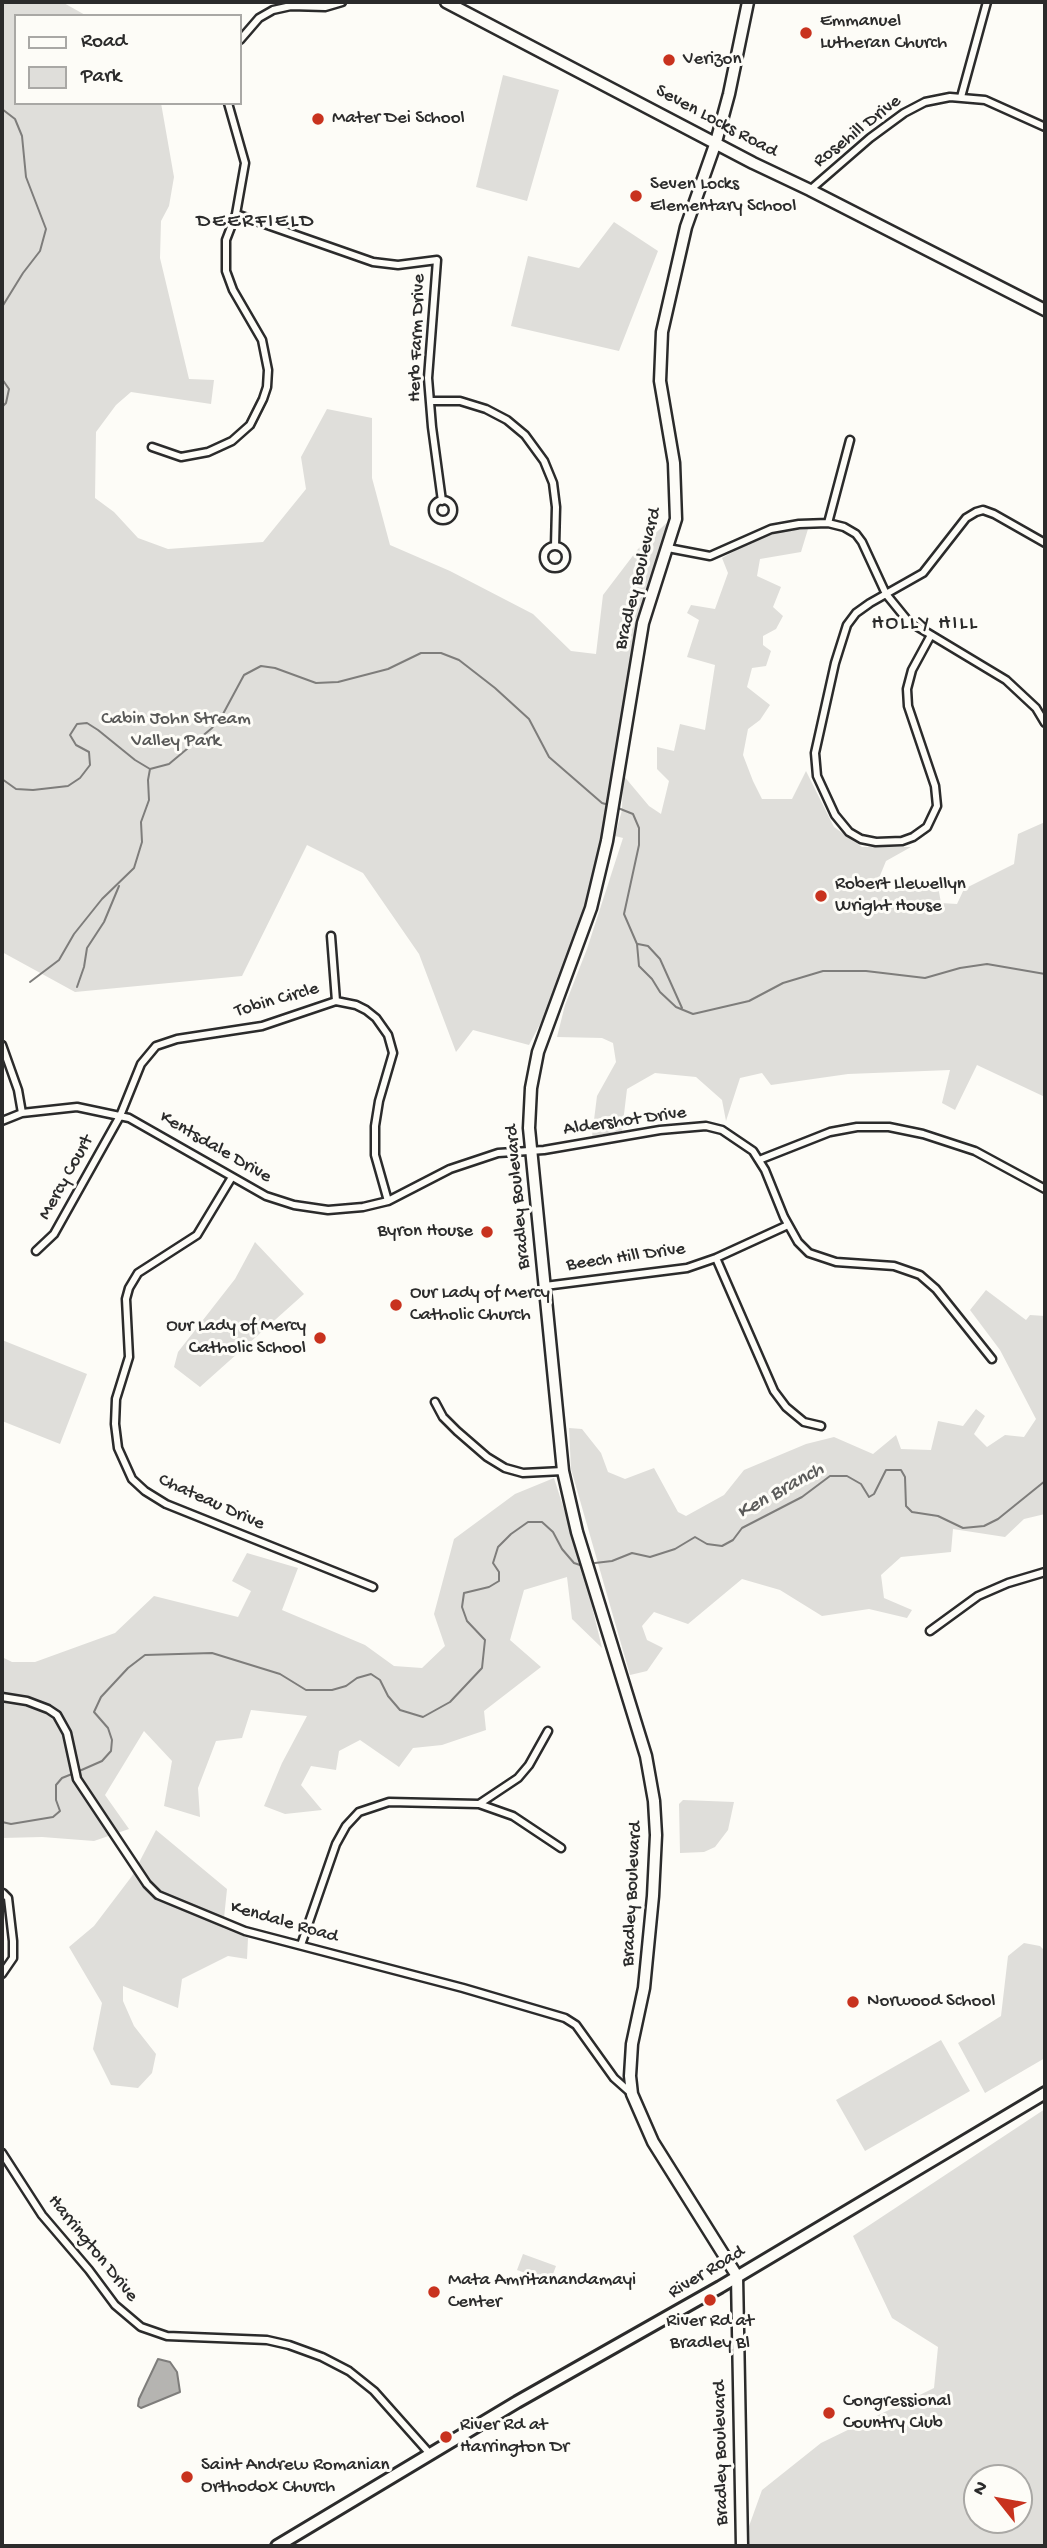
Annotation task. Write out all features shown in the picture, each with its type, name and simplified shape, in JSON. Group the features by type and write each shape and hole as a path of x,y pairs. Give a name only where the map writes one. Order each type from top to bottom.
{"main road":[{"name":"Seven Locks Road","path":"446,2 1045,310"},
{"name":"Bradley Boulevard","path":"742,2546 737,2276 653,2142 632,2094 632,2043 644,1988 653,1896 656,1835 654,1801 646,1756 577,1532 563,1471 530,1150 531,1088 538,1052 584,928 607,841 643,623 676,519 674,463 660,381 662,332 686,227 730,94 748,2"},
{"name":"River Road","path":"277,2546 517,2402 1045,2094"}],"street":[{"path":"242,38 259,18 273,10 291,6 325,7 342,2"},
{"path":"961,97 987,2"},
{"name":"Rosehill Drive","path":"810,190 904,113 925,102 961,97 985,100 1045,127"},
{"path":"152,447 181,457 208,452 232,441 250,425 263,399 268,370 262,340 233,290 226,271 226,240 236,214 245,163 229,105"},
{"name":"Herb Farm Drive","path":"236,214 373,262 398,265 437,260 428,379 442,501"},
{"path":"430,401 460,401 486,409 507,420 526,435 544,461 552,483 556,508 555,545"},
{"path":"828,523 850,440"},
{"path":"931,635 912,670 907,689 908,706 935,786 937,806 926,827 913,837 902,841 876,842 861,839 849,832 835,815 817,776 815,753 821,719 845,628 856,613 923,573 966,518 976,512 983,510 994,514 1045,543"},
{"path":"668,548 710,556 771,529 828,523 844,527 856,534 862,542 886,594 908,621 1006,680 1036,708 1045,723"},
{"path":"1036,708 1045,702"},
{"path":"331,936 336,1001"},
{"name":"Tobin Circle","path":"120,1116 141,1064 156,1046 177,1039 262,1026 336,1001 356,1005 376,1018 388,1035 393,1054 379,1101 375,1126 375,1155 388,1201"},
{"path":"2,1045 18,1090 22,1113"},
{"name":"Kentsdale Drive","path":"2,1121 22,1113 77,1107 120,1116 147,1127 267,1196 312,1208 344,1209 388,1201 467,1162 498,1153 530,1150"},
{"name":"Mercy Court","path":"36,1251 54,1234 120,1116"},
{"name":"Aldershot Drive","path":"530,1150 544,1150 660,1130 706,1126 722,1130 753,1151 788,1225 798,1242 809,1253 836,1262 894,1266 920,1275 936,1289 992,1359"},
{"path":"759,1160 831,1132 857,1127 889,1127 923,1134 975,1151 1045,1189"},
{"name":"Chateau Drive","path":"232,1177 197,1235 138,1273 129,1288 126,1298 129,1357 116,1399 118,1448 132,1479 166,1504 373,1587"},
{"name":"Beech Hill Drive","path":"545,1286 668,1272 716,1258 788,1225"},
{"path":"716,1258 774,1391 786,1407 804,1422 821,1426"},
{"path":"435,1402 443,1417 457,1431 487,1457 505,1468 523,1473 563,1471"},
{"path":"930,1631 978,1596 1008,1583 1045,1572"},
{"name":"Kendale Road","path":"2,1697 27,1701 57,1715 67,1733 77,1779 147,1884 158,1895 245,1931 463,1988 565,2018 576,2025 614,2078 632,2094"},
{"path":"479,1804 518,1778 529,1765 548,1731"},
{"path":"301,1945 336,1843 359,1812 389,1802 479,1804 513,1816 561,1848"},
{"path":"2,1974 13,1958 8,1898 4,1893"},
{"name":"Harrington Drive","path":"2,2153 42,2215 115,2305 141,2327 167,2336 267,2340 322,2357 349,2371 374,2391 431,2455"}],"green space":[{"name":"Cabin John Stream Valley Park","path":"2,2 62,2 83,14 14,14 14,105 161,105 174,177 169,206 161,221 160,258 189,379 214,380 211,404 131,392 116,405 96,432 95,498 114,512 138,538 168,549 263,542 306,489 301,457 327,409 372,418 372,478 390,545 450,571 533,614 571,651 596,654 603,595 638,549 671,519 648,597 607,841 566,975 529,1045 473,1030 456,1052 419,954 363,873 307,845 242,976 75,992 2,952"},
{"path":"503,75 559,90 527,201 476,187"},
{"path":"614,222 658,251 619,351 511,326 528,256 579,268"},
{"path":"808,529 801,552 760,559 757,576 781,587 773,607 783,616 776,629 763,636 763,645 771,651 766,666 752,668 747,687 770,705 760,720 748,729 743,755 753,781 762,799 792,799 806,771 834,827 862,847 911,847 886,861 879,878 890,892 937,881 941,903 957,904 964,889 1014,864 1018,834 1045,822 1045,1097 977,1065 955,1110 942,1103 950,1070 848,1074 771,1085 762,1073 740,1078 726,1121 722,1100 696,1077 655,1073 627,1089 622,1131 592,1136 597,1096 616,1062 613,1043 602,1038 557,1037 565,1005 587,949 623,838 615,836 622,810 623,775 649,806 661,814 669,781 657,769 657,747 674,751 680,724 705,730 715,665 687,657 699,620 687,613 691,605 715,609 728,573 722,558 754,540 786,530"},
{"path":"255,1242 304,1294 200,1387 174,1367 178,1352 235,1279"},
{"path":"986,1290 1026,1320 1030,1315 1045,1316 1045,1514 1024,1519 1005,1537 953,1529 951,1552 901,1557 881,1575 884,1598 912,1610 907,1618 869,1609 822,1616 780,1590 742,1579 688,1624 654,1612 642,1626 647,1640 663,1648 647,1671 630,1675 571,1469 569,1428 582,1429 601,1453 608,1472 625,1479 654,1468 678,1512 686,1516 724,1495 744,1470 806,1444 834,1437 873,1454 896,1435 901,1449 931,1450 938,1421 963,1426 976,1409 985,1416 974,1434 987,1447 1005,1435 1024,1437 1036,1419 1000,1350 970,1310"},
{"path":"2,1340 87,1374 60,1444 2,1421"},
{"path":"554,1478 583,1569 602,1648 572,1619 567,1577 524,1590 510,1640 541,1667 484,1711 486,1730 442,1745 413,1748 399,1767 360,1740 339,1751 336,1770 311,1766 301,1785 322,1810 285,1814 264,1806 282,1763 307,1716 251,1710 242,1738 216,1741 198,1788 200,1817 164,1806 172,1761 144,1731 105,1795 129,1829 94,1841 42,1837 2,1838 2,1657 12,1662 35,1662 115,1633 154,1596 238,1617 251,1591 232,1581 247,1553 298,1568 282,1610 365,1645 394,1666 422,1668 445,1646 434,1614 454,1539 515,1494"},
{"path":"683,1800 734,1802 728,1830 715,1847 704,1852 680,1853 679,1804"},
{"path":"156,1830 227,1889 223,1928 248,1938 247,1959 228,1956 182,1979 178,2008 123,1986 123,2001 134,2026 156,2054 152,2073 138,2088 111,2085 93,2049 102,2003 69,1947 94,1926 132,1876"},
{"path":"1024,1943 1040,1946 1045,1951 1045,2058 985,2093 958,2043 1001,2016 1008,1956"},
{"path":"941,2040 970,2091 865,2151 836,2100"},
{"name":"Congressional Country Club","path":"1045,2109 1045,2546 748,2546 748,2529 762,2490 821,2443 934,2388 938,2347 892,2318 853,2236"},
{"path":"523,2254 556,2266 550,2282 517,2270"}],"shaded area":[{"path":"158,2359 170,2362 177,2372 180,2392 141,2408 138,2406 139,2399"}],"waterway":[{"path":"2,109 15,119 22,136 26,177 46,229 40,251 2,307"},
{"path":"2,379 9,389 6,403 2,407"},
{"path":"2,779 16,789 68,786 80,778 90,765 89,752 76,745 70,735 77,724 87,723 150,769 169,764 212,728 223,714 244,675 261,666 275,668 316,683 338,682 388,669 421,653 441,653 459,660 495,688 529,719 549,757 602,803 609,805"},
{"path":"30,982 59,960 74,934 102,899 134,868 142,842 141,822 149,800 150,769"},
{"path":"618,808 633,814 639,828 639,845 624,914 637,944 639,966 676,1007 693,1014 749,1001 783,983 823,971 866,971 925,978 987,964 1045,974"},
{"path":"77,987 87,948 104,922 119,886"},
{"path":"638,944 648,946 660,959 682,1008"},
{"name":"Ken Branch","path":"595,1563 612,1561 632,1553 650,1557 675,1549 695,1537 707,1544 722,1546 733,1540 742,1528 802,1497 830,1476 847,1476 861,1484 869,1497 874,1494 886,1470 901,1470 905,1477 906,1506 912,1512 938,1516 963,1528 984,1526 998,1519 1045,1481"},
{"name":"Ken Branch","path":"77,1772 102,1761 111,1751 112,1740 108,1728 94,1712 101,1697 128,1668 145,1655 212,1653 280,1674 306,1690 332,1690 371,1674 380,1680 388,1696 400,1710 423,1717 450,1702 482,1668 485,1640 467,1621 462,1607 464,1593 489,1587 499,1581 499,1572 493,1563 498,1547 511,1534 528,1522 542,1522 553,1532 574,1563 580,1565"},
{"name":"Ken Branch","path":"2,1822 11,1824 53,1817 60,1811 56,1800 56,1785 62,1778 72,1774"}],"place":[{"name":"Emmanuel Lutheran Church","path":"806,33"},
{"name":"Verizon","path":"669,60"},
{"name":"Mater Dei School","path":"318,119"},
{"name":"Seven Locks Elementary School","path":"636,196"},
{"name":"Robert Llewellyn Wright House","path":"821,896"},
{"name":"Byron House","path":"487,1232"},
{"name":"Our Lady of Mercy Catholic Church","path":"396,1305"},
{"name":"Our Lady of Mercy Catholic School","path":"320,1338"},
{"name":"Norwood School","path":"853,2002"},
{"name":"Mata Amritanandamayi Center","path":"434,2292"},
{"name":"River Rd at Bradley Bl","path":"710,2300"},
{"name":"Congressional Country Club","path":"829,2413"},
{"name":"River Rd at Harrington Dr","path":"446,2437"},
{"name":"Saint Andrew Romanian Orthodox Church","path":"187,2477"}],"district":[{"name":"DEERFIELD","path":"256,223"},
{"name":"HOLLY HILL","path":"925,625"}]}
